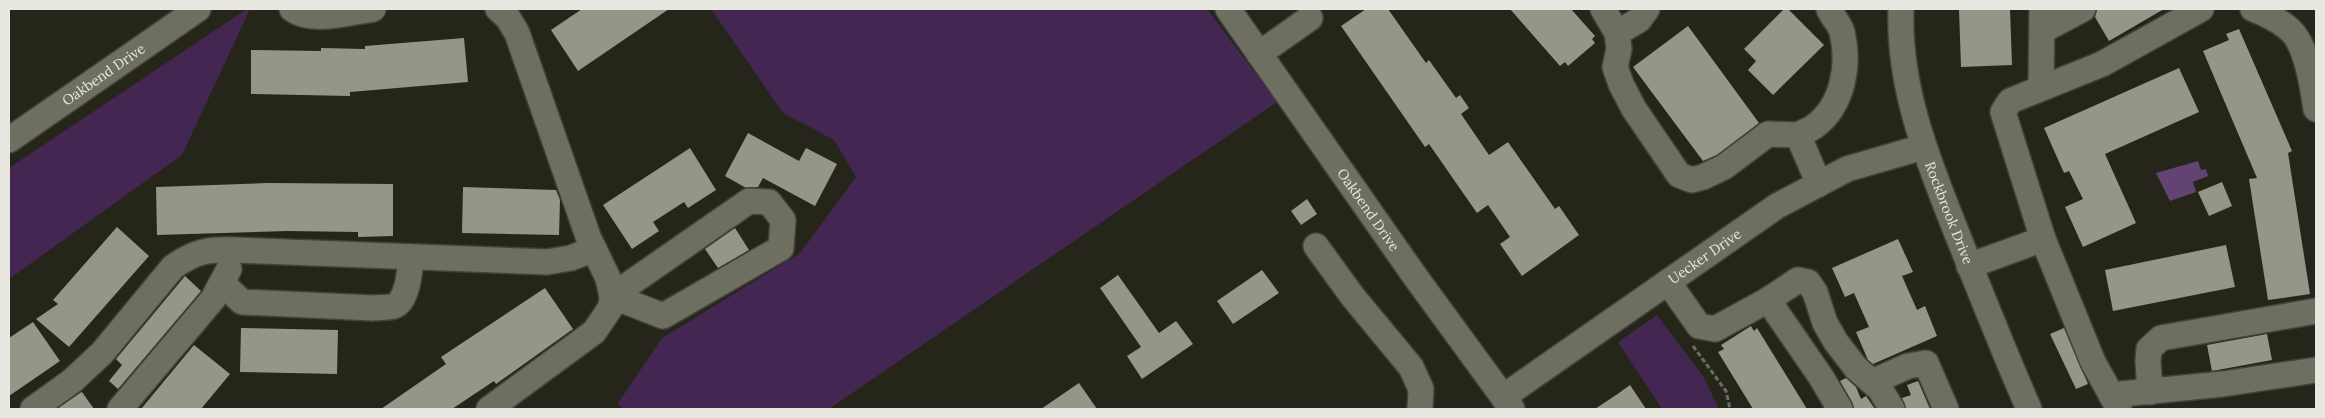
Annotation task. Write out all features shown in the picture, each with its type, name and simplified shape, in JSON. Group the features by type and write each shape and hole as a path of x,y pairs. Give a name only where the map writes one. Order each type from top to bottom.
{"street":[{"name":"Oakbend Drive","path":"9,140 198,9"},
{"path":"292,9 322,16 373,9"},
{"path":"489,409 594,332 612,307 612,296 608,278 594,249 518,33 508,18 498,9"},
{"name":"Oakbend Drive","path":"1228,9 1414,275 1508,403"},
{"path":"1603,9 1617,33 1619,49 1615,67 1634,110 1679,175 1692,180 1724,167 1768,134 1798,135 1815,126 1829,111 1843,85 1844,46 1842,30 1829,9"},
{"path":"1617,33 1639,20 1647,9"},
{"name":"Rockbrook Drive","path":"1901,9 1906,82 1923,147 1969,266 2028,409"},
{"path":"2041,88 2042,20 2083,9"},
{"path":"2201,9 2102,64 2010,101 2003,112 2043,239 2093,362 2115,402 2150,392 2316,370"},
{"path":"2252,9 2264,13 2293,33 2301,48 2312,82 2316,108"},
{"path":"1259,54 1310,18"},
{"path":"1798,135 1819,184"},
{"name":"Uecker Drive","path":"1508,403 1668,282 1777,206 1847,169 1923,147"},
{"path":"749,201 769,202 783,220 781,248 664,316 612,296 749,201"},
{"path":"1969,266 2043,239"},
{"path":"1316,246 1353,297 1411,367 1421,389 1425,408"},
{"path":"33,409 72,381 102,353 173,267 186,258 202,251 234,250 547,262 571,258 594,249"},
{"path":"120,409 213,299 227,274 234,250"},
{"path":"222,283 242,302 373,308 394,306 401,301 408,282 411,257"},
{"path":"1668,282 1699,326 1715,329 1768,300 1798,280 1808,282 1815,292 1825,323 1836,342 1856,368 1880,389 1892,409"},
{"path":"1768,300 1821,377 1840,409"},
{"path":"2150,392 2149,349 2161,338 2316,311"},
{"path":"1872,382 1908,366 1926,363 1946,409"}],"path":[{"path":"1692,344 1726,392 1730,409"}],"shaded area":[{"path":"247,9 250,9 182,155 9,279 9,168"},
{"path":"711,9 1207,9 1277,102 829,409 622,409 618,403 662,338 800,253 856,177 834,140 783,113"},
{"path":"2198,161 2201,170 2206,169 2208,176 2193,182 2196,192 2170,201 2156,173"},
{"path":"1657,315 1703,376 1719,409 1662,409 1618,342"}],"building":[{"path":"582,9 669,9 578,71 551,30"},
{"path":"1366,9 1388,9 1426,63 1429,60 1456,98 1460,95 1469,108 1461,114 1489,155 1508,142 1555,209 1559,206 1579,235 1522,276 1500,244 1510,237 1488,205 1477,213 1429,144 1425,147 1341,26"},
{"path":"1510,9 1571,9 1595,36 1592,39 1595,43 1568,66 1565,62 1560,66"},
{"path":"1784,9 1788,9 1824,45 1773,95 1748,70 1756,61 1744,49"},
{"path":"1959,9 2010,9 2012,65 1961,67"},
{"path":"2097,9 2164,9 2109,41 2095,17"},
{"path":"1688,26 1759,123 1717,155 1703,161 1633,67"},
{"path":"2239,29 2292,151 2288,153 2310,294 2268,300 2249,179 2257,178 2203,51 2229,40 2226,34"},
{"path":"464,38 468,82 350,92 350,96 251,94 251,50 321,51 321,48 365,49 365,46"},
{"path":"2179,68 2199,112 2105,154 2136,223 2083,247 2065,207 2083,199 2069,171 2064,173 2044,128"},
{"path":"748,133 799,161 806,148 837,164 815,206 763,178 758,187 746,188 725,176"},
{"path":"690,148 716,190 688,208 684,202 653,222 659,231 632,249 603,205"},
{"path":"2222,182 2232,206 2209,216 2198,192"},
{"path":"268,183 393,184 393,236 358,237 358,232 288,231 157,235 156,187"},
{"path":"463,187 556,190 560,200 559,235 462,233"},
{"path":"1307,199 1317,214 1301,225 1291,211"},
{"path":"117,227 149,256 69,347 36,319 58,304 53,300"},
{"path":"735,228 749,250 718,268 705,249"},
{"path":"1898,239 1913,272 1902,276 1917,310 1925,306 1937,336 1873,364 1868,360 1856,332 1869,327 1854,293 1845,297 1832,268"},
{"path":"2226,245 2235,287 2113,311 2105,270"},
{"path":"1262,270 1279,293 1233,324 1217,301"},
{"path":"1118,275 1159,333 1176,321 1193,344 1142,379 1127,356 1141,347 1100,288"},
{"path":"185,276 201,291 118,389 109,381 122,365 116,359"},
{"path":"545,288 573,329 496,384 494,381 452,409 381,409 446,364 441,357"},
{"path":"33,322 60,361 9,396 9,338"},
{"path":"1751,326 1754,331 1757,328 1807,409 1753,409 1718,352 1724,349 1721,345"},
{"path":"241,328 338,330 337,374 240,372"},
{"path":"2064,328 2088,384 2076,389 2050,334"},
{"path":"2267,334 2272,360 2212,371 2207,345"},
{"path":"194,345 230,374 201,409 141,409"},
{"path":"1846,378 1856,387 1861,399 1866,396 1875,409 1854,409 1840,381"},
{"path":"1918,381 1930,409 1906,409 1902,398 1911,395 1907,385"},
{"path":"1079,383 1097,409 1041,409"},
{"path":"1630,385 1646,409 1595,409 1619,393"},
{"path":"82,392 94,409 57,409 80,393"}]}
